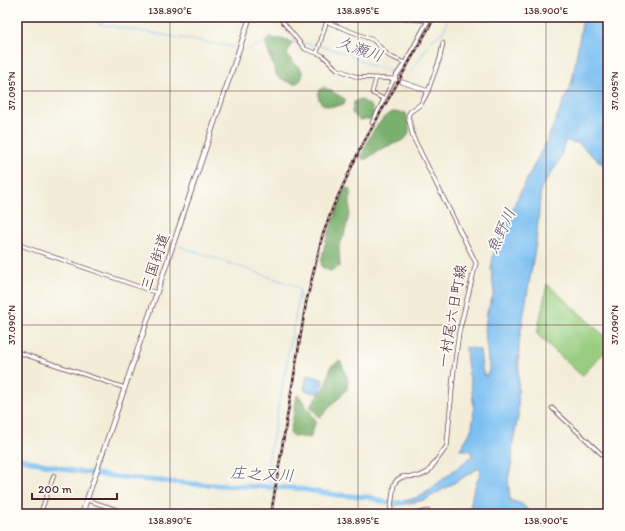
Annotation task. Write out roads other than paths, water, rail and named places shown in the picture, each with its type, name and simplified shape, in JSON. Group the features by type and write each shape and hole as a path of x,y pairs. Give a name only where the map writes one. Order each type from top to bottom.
{"highway":[{"name":"三国街道","path":"82,514 250,17"}],"main road":[{"path":"395,79 430,17"},
{"path":"402,82 428,91"},
{"name":"一村尾六日町線","path":"390,514 394,484 402,477 420,476 428,472 447,446 459,332 476,263 413,137 408,116 410,112 421,104 428,91"}],"street":[{"path":"279,17 302,46 322,55 333,66 348,74 395,79 372,123"},
{"path":"317,53 328,17"},
{"path":"397,17 428,21"},
{"path":"327,22 373,40 389,56 405,63"},
{"path":"428,91 440,58 443,43"},
{"path":"376,78 372,93 384,99"},
{"path":"17,244 157,293"},
{"path":"17,352 125,388"},
{"path":"552,408 608,460"},
{"path":"40,514 54,475"},
{"path":"87,500 130,514"},
{"path":"414,514 428,511"}],"water":[{"path":"583,17 608,17 608,166 601,163 578,143 565,141 560,160 541,188 536,243 519,342 518,417 508,479 510,500 522,504 532,514 469,514 473,492 481,471 479,468 425,500 394,506 397,501 409,500 423,495 472,456 471,451 460,449 472,427 474,407 466,347 480,350 482,369 486,377 489,370 485,330 487,312 494,293 491,269 493,255 516,201 547,140 572,82"},
{"path":"307,375 323,379 320,394 304,390"}],"waterway":[{"name":"久瀬川","path":"411,72 432,40 444,31 448,17"},
{"name":"久瀬川","path":"98,24 234,47"},
{"name":"久瀬川","path":"248,49 272,40 297,42"},
{"name":"久瀬川","path":"303,43 317,45"},
{"name":"久瀬川","path":"320,46 345,53 370,65 395,72"},
{"path":"179,246 293,285 300,291 265,479 271,482 272,487"},
{"name":"庄之又川","path":"17,458 69,470 117,477 193,484 294,488 337,495 369,497 385,502 402,503"}],"railway":[{"path":"271,514 306,303 322,237 333,207 360,149 435,17"}],"water label":[{"name":"魚野川","path":"501,231"}]}
